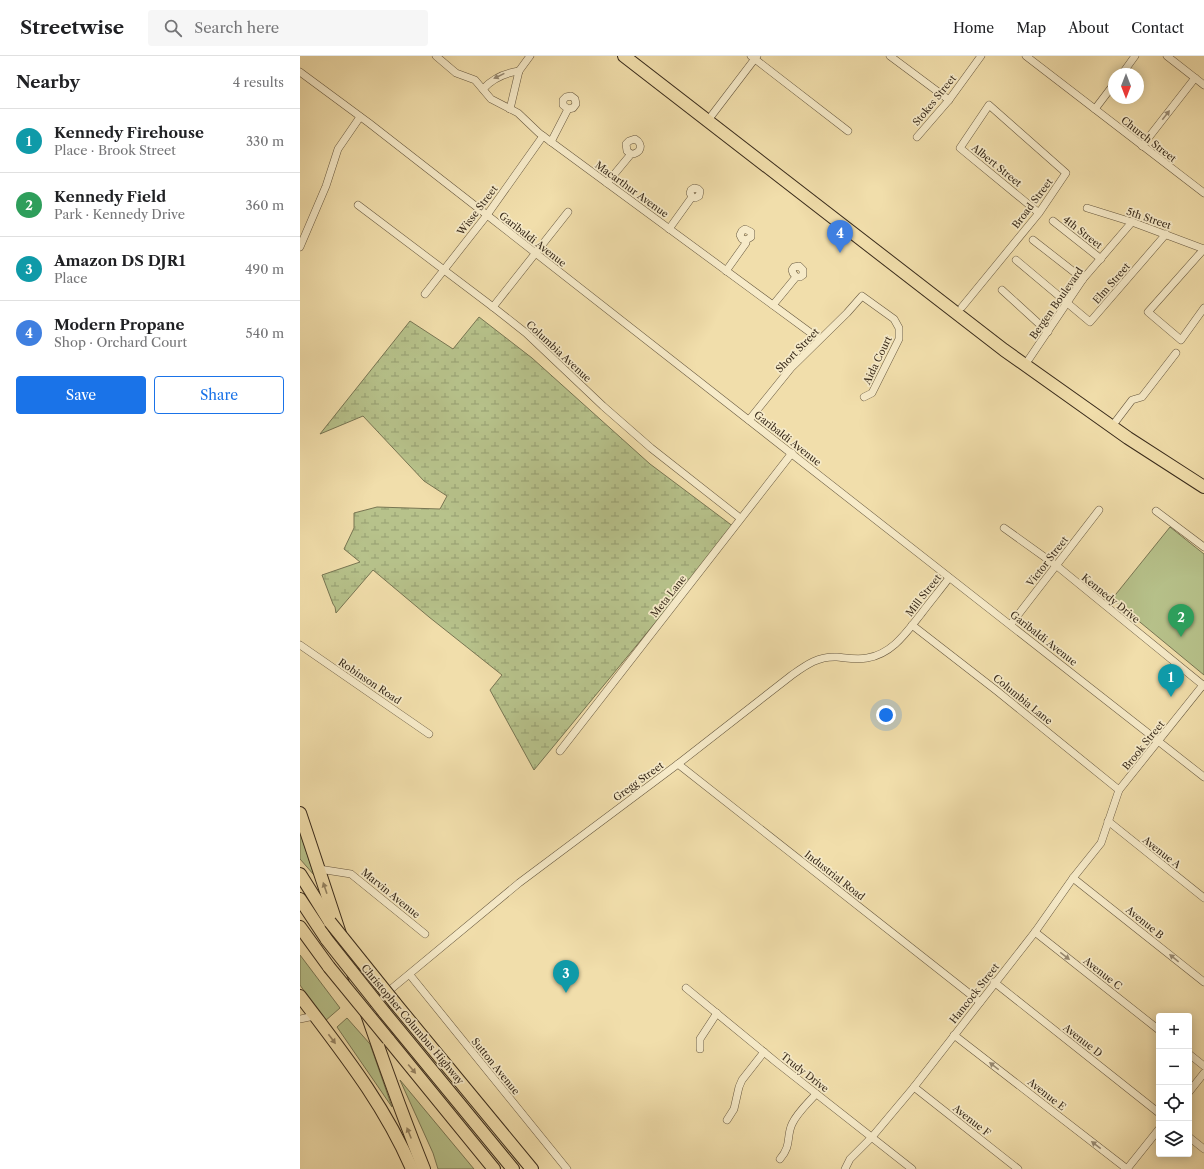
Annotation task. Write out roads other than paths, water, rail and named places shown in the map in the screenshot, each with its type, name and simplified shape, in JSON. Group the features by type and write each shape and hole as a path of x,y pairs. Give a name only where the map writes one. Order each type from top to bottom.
{"highway":[{"path":"624,56 1004,350 1122,434 1204,487"},
{"path":"636,56 1029,359 1116,421 1204,478"},
{"path":"300,813 357,987 424,1169"},
{"name":"Christopher Columbus Highway","path":"300,874 330,922 532,1169"},
{"name":"Christopher Columbus Highway","path":"300,898 327,940 513,1169"},
{"path":"300,927 329,967 494,1169"},
{"path":"300,996 371,1092 397,1136 412,1169"},
{"path":"443,1082 460,1095 528,1169"},
{"path":"397,1136 404,1169"}],"street":[{"name":"Macarthur Avenue","path":"437,56 456,73 475,80 491,99 518,113 543,136 819,339"},
{"path":"510,109 519,71 530,56"},
{"path":"890,56 949,100"},
{"name":"Stokes Street","path":"917,137 949,100 981,56"},
{"name":"Church Street","path":"1026,56 1204,193"},
{"path":"1126,68 1135,56"},
{"path":"1167,56 1204,85"},
{"path":"712,115 754,57 848,130"},
{"path":"483,89 494,79 507,72 519,71"},
{"name":"Garibaldi Avenue","path":"300,72 360,116 487,215 535,254 792,453 949,578 1011,624 1204,777"},
{"path":"1142,146 1195,78"},
{"path":"1095,109 1108,92"},
{"name":"Broad Street","path":"960,148 989,105 1066,174 1039,213 962,308"},
{"path":"551,142 568,109"},
{"path":"300,247 326,186 338,149 360,116"},
{"name":"Wisse Street","path":"425,294 487,215 543,136"},
{"name":"Albert Street","path":"960,148 1039,213"},
{"path":"606,183 631,154"},
{"path":"669,229 692,197"},
{"name":"Columbia Avenue","path":"358,205 493,307 540,345 603,406 646,444 740,518"},
{"name":"5th Street","path":"1087,208 1132,222 1204,249"},
{"path":"493,307 568,212"},
{"name":"4th Street","path":"1053,221 1101,259"},
{"name":"Bergen Boulevard","path":"1029,359 1083,279 1132,222"},
{"name":"Elm Street","path":"1067,303 1090,322 1166,234"},
{"path":"726,271 746,243 746,240"},
{"path":"1033,240 1083,279"},
{"path":"1204,249 1148,312 1181,340 1204,308"},
{"path":"1016,260 1067,303"},
{"path":"773,305 796,277"},
{"path":"1002,290 1048,332"},
{"name":"Short Street","path":"749,420 792,368 862,296"},
{"name":"Aida Court","path":"862,296 894,319 897,323 900,334 897,344 872,393 864,398"},
{"path":"1116,421 1132,400 1142,397 1176,353"},
{"name":"Meta Lane","path":"560,751 792,453"},
{"name":"Victor Street","path":"1011,624 1099,510"},
{"path":"1156,511 1204,547"},
{"name":"Kennedy Drive","path":"1004,528 1057,566 1204,686"},
{"name":"Mill Street","path":"912,625 949,578"},
{"name":"Gregg Street","path":"372,1029 372,1014 376,1004 390,990 410,975 519,883 678,764 788,677 810,662 827,657 856,659 878,655 900,641 912,625"},
{"name":"Columbia Lane","path":"912,625 997,691 1119,790"},
{"name":"Robinson Road","path":"300,645 429,734"},
{"name":"Brook Street","path":"1108,821 1119,790 1204,686"},
{"name":"Industrial Road","path":"678,764 980,1002"},
{"name":"Hancock Street","path":"845,1169 850,1159 872,1137 914,1087 994,982 1035,932 1073,878 1101,843 1108,821"},
{"name":"Avenue A","path":"1108,821 1204,898"},
{"name":"Marvin Avenue","path":"319,869 351,874 425,934"},
{"name":"Avenue B","path":"1073,878 1204,982"},
{"name":"Avenue C","path":"1035,932 1156,1028"},
{"name":"Sutton Avenue","path":"410,975 567,1169"},
{"name":"Avenue D","path":"994,982 1156,1111"},
{"name":"Gregg Street","path":"357,987 376,995 390,990"},
{"name":"Trudy Drive","path":"686,988 816,1094 912,1169"},
{"path":"700,1049 700,1039 717,1014"},
{"path":"300,1019 314,1016"},
{"name":"Avenue E","path":"954,1035 1127,1169"},
{"path":"727,1120 734,1110 742,1080 764,1052"},
{"path":"1192,1056 1204,1066"},
{"path":"1192,1088 1204,1073"},
{"name":"Avenue F","path":"914,1087 1018,1169"},
{"path":"780,1159 787,1148 791,1125 794,1119 816,1094"},
{"path":"1127,1169 1156,1133"},
{"path":"1192,1139 1204,1149"}],"place":[{"name":"Modern Propane","path":"840,253"},
{"name":"Kennedy Field","path":"1181,637"},
{"name":"Kennedy Firehouse","path":"1171,697"},
{"name":"Amazon DS DJR1","path":"566,993"}]}
